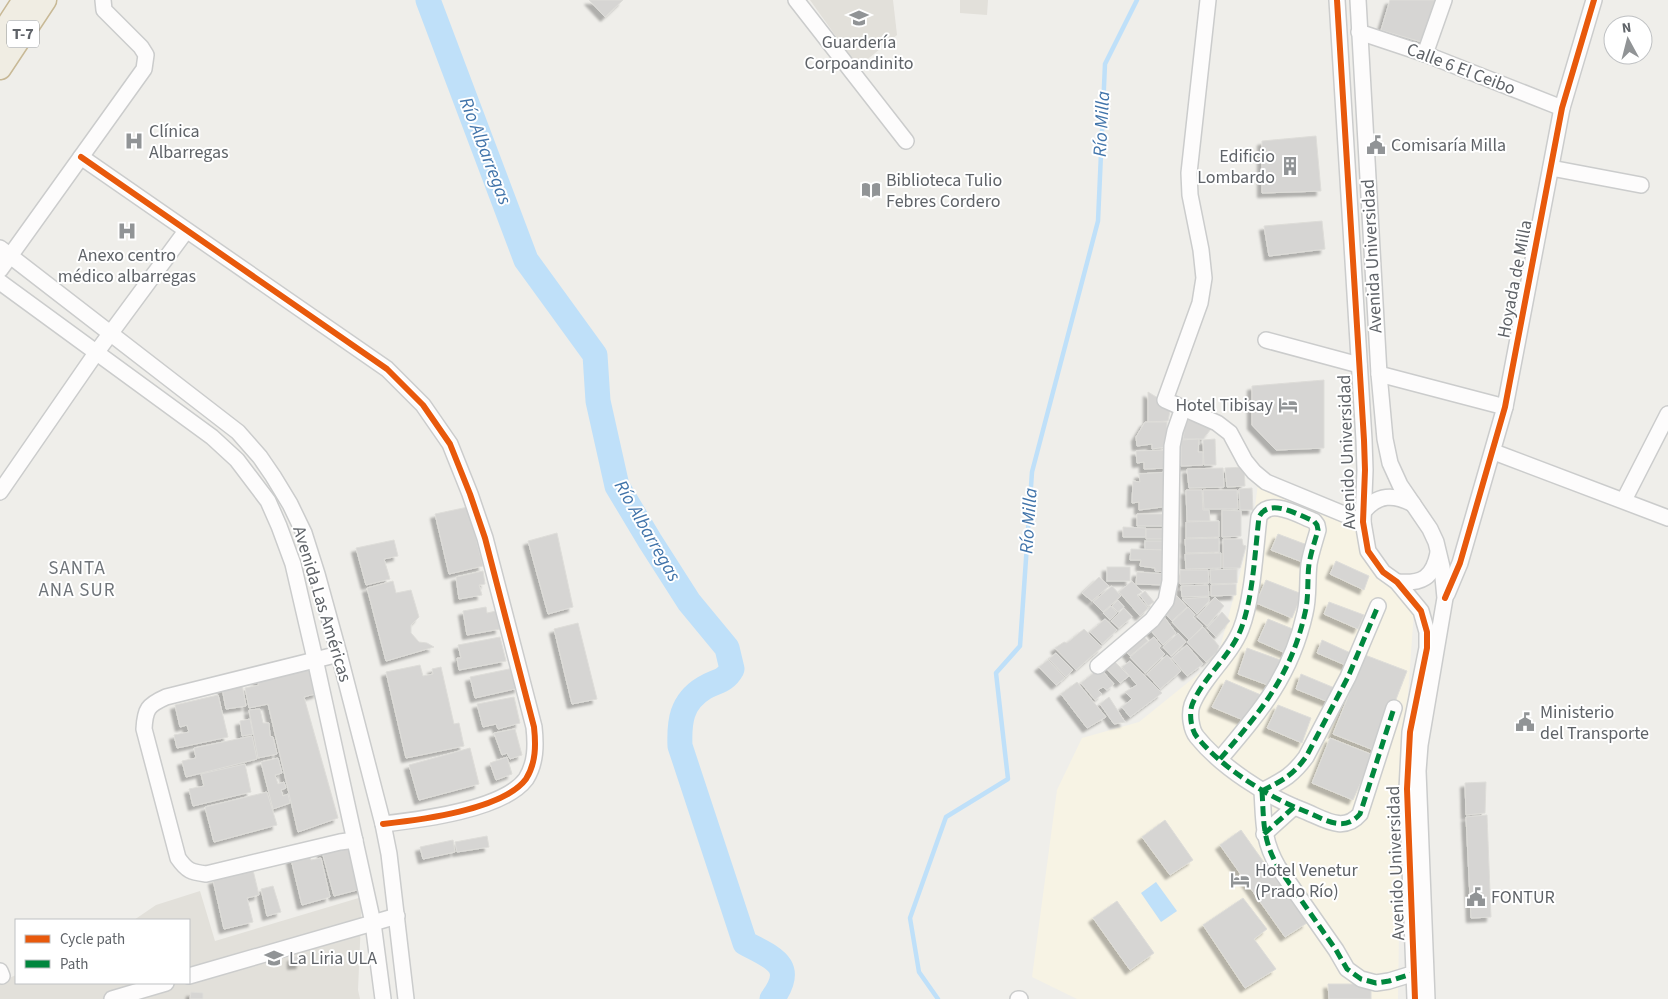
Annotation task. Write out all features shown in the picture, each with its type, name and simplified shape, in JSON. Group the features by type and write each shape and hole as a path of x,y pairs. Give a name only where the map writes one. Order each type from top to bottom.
{"highway":[{"name":"T-7","path":"0,37 24,0"},
{"name":"T-7","path":"0,68 45,0"}],"street":[{"path":"0,270 5,251 81,157 144,69 146,55 141,47 104,10 103,0"},
{"path":"796,0 906,141"},
{"path":"1208,0 1189,173 1190,195 1201,250 1204,278 1200,303 1165,400 1217,423 1230,433 1245,461 1266,482 1363,517 1370,504 1380,499 1400,497 1414,504"},
{"name":"Avenido Universidad","path":"1337,0 1364,447 1363,517 1368,551 1383,572 1397,582 1421,612 1427,632 1427,648 1410,732 1407,789 1415,999"},
{"name":"Avenida Universidad","path":"1358,0 1379,374 1385,439 1390,463 1400,484 1414,504"},
{"path":"1425,54 1444,0"},
{"name":"Hoyada de Milla","path":"1445,598 1460,564 1494,452 1505,407 1562,108 1594,0"},
{"name":"Calle 6 El Ceibo","path":"1360,32 1425,54 1562,108"},
{"path":"81,157 387,369 424,405 450,444 485,538 534,727 536,745 533,765 525,779 511,792 490,802 463,811 382,824"},
{"path":"1551,168 1641,185"},
{"path":"0,492 96,352 186,231"},
{"name":"Avenida Las Américas","path":"5,251 238,432 265,464 290,504 304,533 317,574 382,824 389,854 406,999"},
{"name":"Avenida Las Américas","path":"0,282 212,437 237,460 268,501 283,535 292,564 316,658 373,923 383,999"},
{"path":"1266,340 1359,365"},
{"path":"1379,374 1505,407"},
{"path":"1098,666 1152,620 1166,600 1170,581 1172,446 1183,408"},
{"path":"1624,500 1668,414"},
{"path":"1494,452 1668,518"},
{"name":"Avenido Universidad","path":"1414,504 1430,529 1439,552 1445,598 1418,761 1426,999"},
{"path":"1220,759 1256,715 1281,680 1292,658 1306,610 1309,564 1318,530 1317,525 1314,521 1276,507 1268,507 1258,517 1247,613 1241,631 1232,647 1200,690 1191,707 1192,725 1196,736 1220,759 1262,791 1294,807 1336,824 1346,824 1353,821 1360,814 1394,708"},
{"path":"1397,582 1410,583 1422,580 1432,573 1439,552"},
{"path":"1262,791 1287,778 1306,757 1348,677 1378,606"},
{"path":"339,654 316,658 166,697 152,704 145,715 144,728 178,858 185,868 194,873 206,874 355,840"},
{"path":"1262,791 1264,834 1270,854 1347,969 1361,979 1376,982 1389,981 1415,973"},
{"path":"1264,834 1294,807"},
{"path":"190,976 397,916"},
{"path":"112,999 163,984"}],"shaded area":[{"name":"Guardería Corpoandinito","path":"810,0 893,0 897,35 858,67"},
{"path":"960,0 988,0 987,15 960,13"},
{"path":"1258,484 1360,525 1414,611 1401,793 1398,999 1077,999 1032,977 1057,790 1082,738 1139,722 1217,659 1252,529"},
{"name":"La Liria ULA","path":"200,891 215,941 362,897 358,990 360,999 0,999 0,982 15,975 15,984 190,984 190,919 135,919 156,905"}],"water":[{"path":"1156,882 1177,911 1161,922 1141,893"}],"building":[{"path":"589,0 623,0 605,17"},
{"path":"1390,0 1438,0 1425,43 1381,30"},
{"name":"Edificio Lombardo","path":"1316,136 1321,191 1262,193 1262,141"},
{"path":"1322,221 1325,249 1269,256 1264,226"},
{"name":"Hotel Tibisay","path":"1324,380 1324,448 1276,450 1252,425 1252,386"},
{"path":"1148,392 1171,406 1168,421 1148,422"},
{"path":"1190,417 1211,429 1203,439 1183,439 1185,426"},
{"path":"1145,422 1167,422 1166,447 1152,449 1152,444 1137,446 1136,437"},
{"path":"1199,439 1198,452 1203,452 1203,465 1181,466 1181,440"},
{"path":"1215,439 1216,465 1204,465 1203,440"},
{"path":"1168,450 1169,468 1144,469 1144,462 1137,463 1136,451"},
{"path":"1244,467 1245,486 1227,487 1225,468"},
{"path":"1223,468 1224,487 1189,488 1187,469"},
{"path":"1169,472 1170,506 1139,510 1139,502 1132,503 1133,481 1140,482 1139,474"},
{"path":"1252,488 1253,510 1240,510 1239,489"},
{"path":"1186,490 1202,490 1203,510 1209,510 1210,521 1187,521"},
{"path":"1203,490 1237,490 1238,509 1204,509"},
{"path":"468,507 483,566 449,574 435,514"},
{"path":"1222,510 1241,511 1241,536 1222,537"},
{"path":"1137,514 1168,514 1169,526 1137,526"},
{"path":"1219,521 1219,537 1186,538 1186,522"},
{"path":"1123,527 1146,528 1146,537 1123,537"},
{"path":"1146,529 1169,529 1170,539 1146,539"},
{"path":"557,533 573,607 548,614 528,541"},
{"path":"1278,534 1310,546 1305,563 1271,550"},
{"path":"1219,538 1219,552 1186,553 1185,539"},
{"path":"1223,539 1242,539 1243,545 1246,546 1240,568 1223,568"},
{"path":"394,540 398,556 384,559 390,579 366,585 356,548"},
{"path":"1145,541 1168,541 1168,550 1145,550"},
{"path":"1131,549 1164,550 1168,572 1155,571 1155,568 1140,566 1141,560 1130,560"},
{"path":"1221,553 1221,568 1186,569 1185,554"},
{"path":"1336,561 1369,576 1364,590 1330,574"},
{"path":"1107,567 1130,567 1130,581 1107,581"},
{"path":"1237,569 1237,583 1211,584 1210,570"},
{"path":"1180,570 1208,570 1209,583 1180,584"},
{"path":"483,571 485,584 479,585 482,595 459,599 456,577"},
{"path":"1137,572 1167,574 1166,585 1136,584"},
{"path":"1099,577 1109,586 1092,601 1082,593"},
{"path":"1266,580 1302,594 1292,618 1256,603"},
{"path":"393,581 396,593 411,590 419,617 411,625 411,633 419,642 427,643 434,647 386,661 367,588"},
{"path":"1132,581 1142,592 1137,595 1148,608 1140,616 1119,592"},
{"path":"1236,584 1236,595 1211,596 1211,585"},
{"path":"1208,585 1209,596 1182,597 1181,586"},
{"path":"1112,586 1121,596 1103,612 1093,602"},
{"path":"1145,591 1154,602 1148,606 1140,595"},
{"path":"1177,596 1187,607 1172,621 1161,609"},
{"path":"1209,597 1209,601 1197,614 1182,599"},
{"path":"1215,597 1224,606 1207,626 1197,617"},
{"path":"1118,600 1124,607 1118,612 1112,606"},
{"path":"1329,602 1364,615 1358,629 1324,614"},
{"path":"1111,606 1117,613 1110,620 1103,613"},
{"path":"486,607 487,613 496,611 500,629 467,635 463,611"},
{"path":"1188,607 1195,615 1193,617 1203,626 1189,640 1172,622"},
{"path":"1124,608 1132,617 1119,628 1111,621"},
{"path":"1222,612 1230,621 1216,637 1207,628"},
{"path":"1162,614 1176,633 1163,645 1147,626"},
{"path":"1105,619 1117,630 1102,644 1090,632"},
{"path":"1268,619 1300,632 1290,655 1258,641"},
{"path":"578,623 597,699 572,704 554,629"},
{"path":"1203,627 1219,646 1217,652 1206,662 1187,642"},
{"path":"1084,629 1102,647 1076,670 1055,648 1064,642 1067,643"},
{"path":"1140,632 1148,641 1130,656 1123,648"},
{"path":"1178,633 1186,642 1171,656 1163,647"},
{"path":"500,637 506,661 459,670 457,658 461,658 458,645"},
{"path":"1154,637 1161,646 1159,648 1165,654 1145,673 1130,657"},
{"path":"1322,640 1355,655 1350,667 1317,653"},
{"path":"1187,645 1203,664 1187,676 1172,658"},
{"path":"1247,648 1283,661 1273,687 1238,674"},
{"path":"1056,653 1073,670 1066,677 1049,659"},
{"path":"1167,655 1181,671 1160,689 1147,674"},
{"path":"1365,655 1407,671 1376,751 1333,734"},
{"path":"1048,660 1065,678 1056,685 1039,667"},
{"path":"1114,661 1129,676 1120,683 1106,668"},
{"path":"1130,661 1162,693 1130,717 1122,707 1132,699 1125,692 1137,685 1122,667"},
{"path":"313,665 318,693 304,697 338,818 298,832 268,704 249,708 245,688 259,685 256,677"},
{"path":"420,665 423,676 433,674 432,669 441,667 454,724 459,723 464,746 406,758 386,672"},
{"path":"514,668 519,688 475,698 470,677"},
{"path":"1100,668 1114,684 1107,690 1103,687 1098,690 1102,694 1095,700 1081,683"},
{"path":"1301,674 1337,689 1331,703 1296,689"},
{"path":"1226,680 1261,695 1248,722 1212,707"},
{"path":"1077,682 1106,717 1087,728 1061,694"},
{"path":"242,684 246,706 226,709 222,688"},
{"path":"218,695 228,737 177,748 174,735 189,732 187,725 180,727 175,705"},
{"path":"514,697 520,723 498,729 496,724 483,727 477,704"},
{"path":"1109,697 1125,722 1114,724 1100,704"},
{"path":"1278,705 1311,718 1302,743 1267,728"},
{"path":"260,709 263,723 269,723 270,736 273,737 277,754 258,758 249,710"},
{"path":"250,719 253,734 242,736 240,721"},
{"path":"515,729 522,755 510,759 507,753 502,755 494,733"},
{"path":"252,736 257,759 186,777 182,761 196,758 194,748"},
{"path":"1330,738 1373,755 1353,800 1312,783"},
{"path":"470,748 479,784 419,800 409,765"},
{"path":"507,757 512,774 496,780 490,763"},
{"path":"278,758 282,773 275,775 278,784 284,782 286,788 281,790 283,796 288,794 290,803 273,809 261,762"},
{"path":"245,764 251,792 193,806 189,789 204,786 201,774"},
{"path":"1486,782 1485,813 1466,815 1465,783"},
{"path":"267,792 277,825 214,842 205,807"},
{"path":"1487,815 1491,917 1471,918 1466,817"},
{"path":"1165,820 1193,860 1170,875 1142,837"},
{"path":"1241,830 1307,923 1285,937 1220,845"},
{"path":"487,836 489,847 457,852 455,842"},
{"path":"453,840 455,852 423,859 420,847"},
{"path":"352,841 365,888 334,896 321,848"},
{"path":"308,851 311,860 321,858 330,897 302,905 290,855"},
{"path":"253,870 259,895 247,898 253,922 224,929 213,880"},
{"path":"273,886 281,912 267,916 261,889"},
{"path":"1243,898 1267,929 1254,939 1276,969 1245,988 1203,925"},
{"path":"1117,901 1154,953 1130,970 1093,918"},
{"path":"300,956 301,964 292,965 292,957"},
{"path":"1328,984 1371,984 1371,999 1329,999"},
{"path":"191,992 203,993 203,999 190,999"}],"waterway":[{"name":"Río Albarregas","path":"428,0 526,260 595,355 598,401 617,486 689,602 727,648 732,669 723,679 704,688 690,700 681,721 680,746 745,943 772,958 782,970 779,987 772,999"},
{"name":"Río Milla","path":"938,999 919,972 910,918 946,817 1008,779 996,673 1020,646 1032,472 1098,221 1105,64 1137,0"}],"marked path":[{"path":"1220,759 1261,709 1272,692 1291,656 1299,635 1306,607 1309,564 1318,530 1317,525 1314,521 1284,509 1270,508 1259,517 1251,589 1241,629 1230,649 1203,685 1192,705 1191,722 1195,734 1219,759 1260,789 1325,820 1340,824 1347,823 1360,814 1394,708"},
{"path":"1262,791 1287,777 1306,757 1348,677 1378,606"},
{"path":"1262,791 1266,839 1273,857 1347,969 1361,979 1376,983 1415,973"},
{"path":"1264,834 1294,807"}],"cycle path":[{"path":"1337,0 1364,440 1363,522 1368,551 1383,572 1397,582 1421,611 1427,632 1427,648 1410,732 1407,789 1415,999"},
{"path":"1445,598 1460,563 1505,407 1562,108 1594,0"},
{"path":"81,157 387,369 423,405 450,444 485,538 534,727 535,747 532,767 526,779 515,790 499,799 459,812 383,824"}],"place":[{"name":"Guardería Corpoandinito","path":"859,18"},
{"name":"Clínica Albarregas","path":"134,141"},
{"name":"Comisaría Milla","path":"1376,145"},
{"name":"Edificio Lombardo","path":"1290,166"},
{"name":"Biblioteca Tulio Febres Cordero","path":"871,190"},
{"name":"Anexo centro médico albarregas","path":"127,231"},
{"name":"Hotel Tibisay","path":"1288,405"},
{"name":"Ministerio del Transporte","path":"1525,722"},
{"name":"Hotel Venetur (Prado Río)","path":"1240,880"},
{"name":"FONTUR","path":"1476,897"},
{"name":"La Liria ULA","path":"274,958"}],"district":[{"name":"SANTA ANA SUR","path":"77,579"}]}
